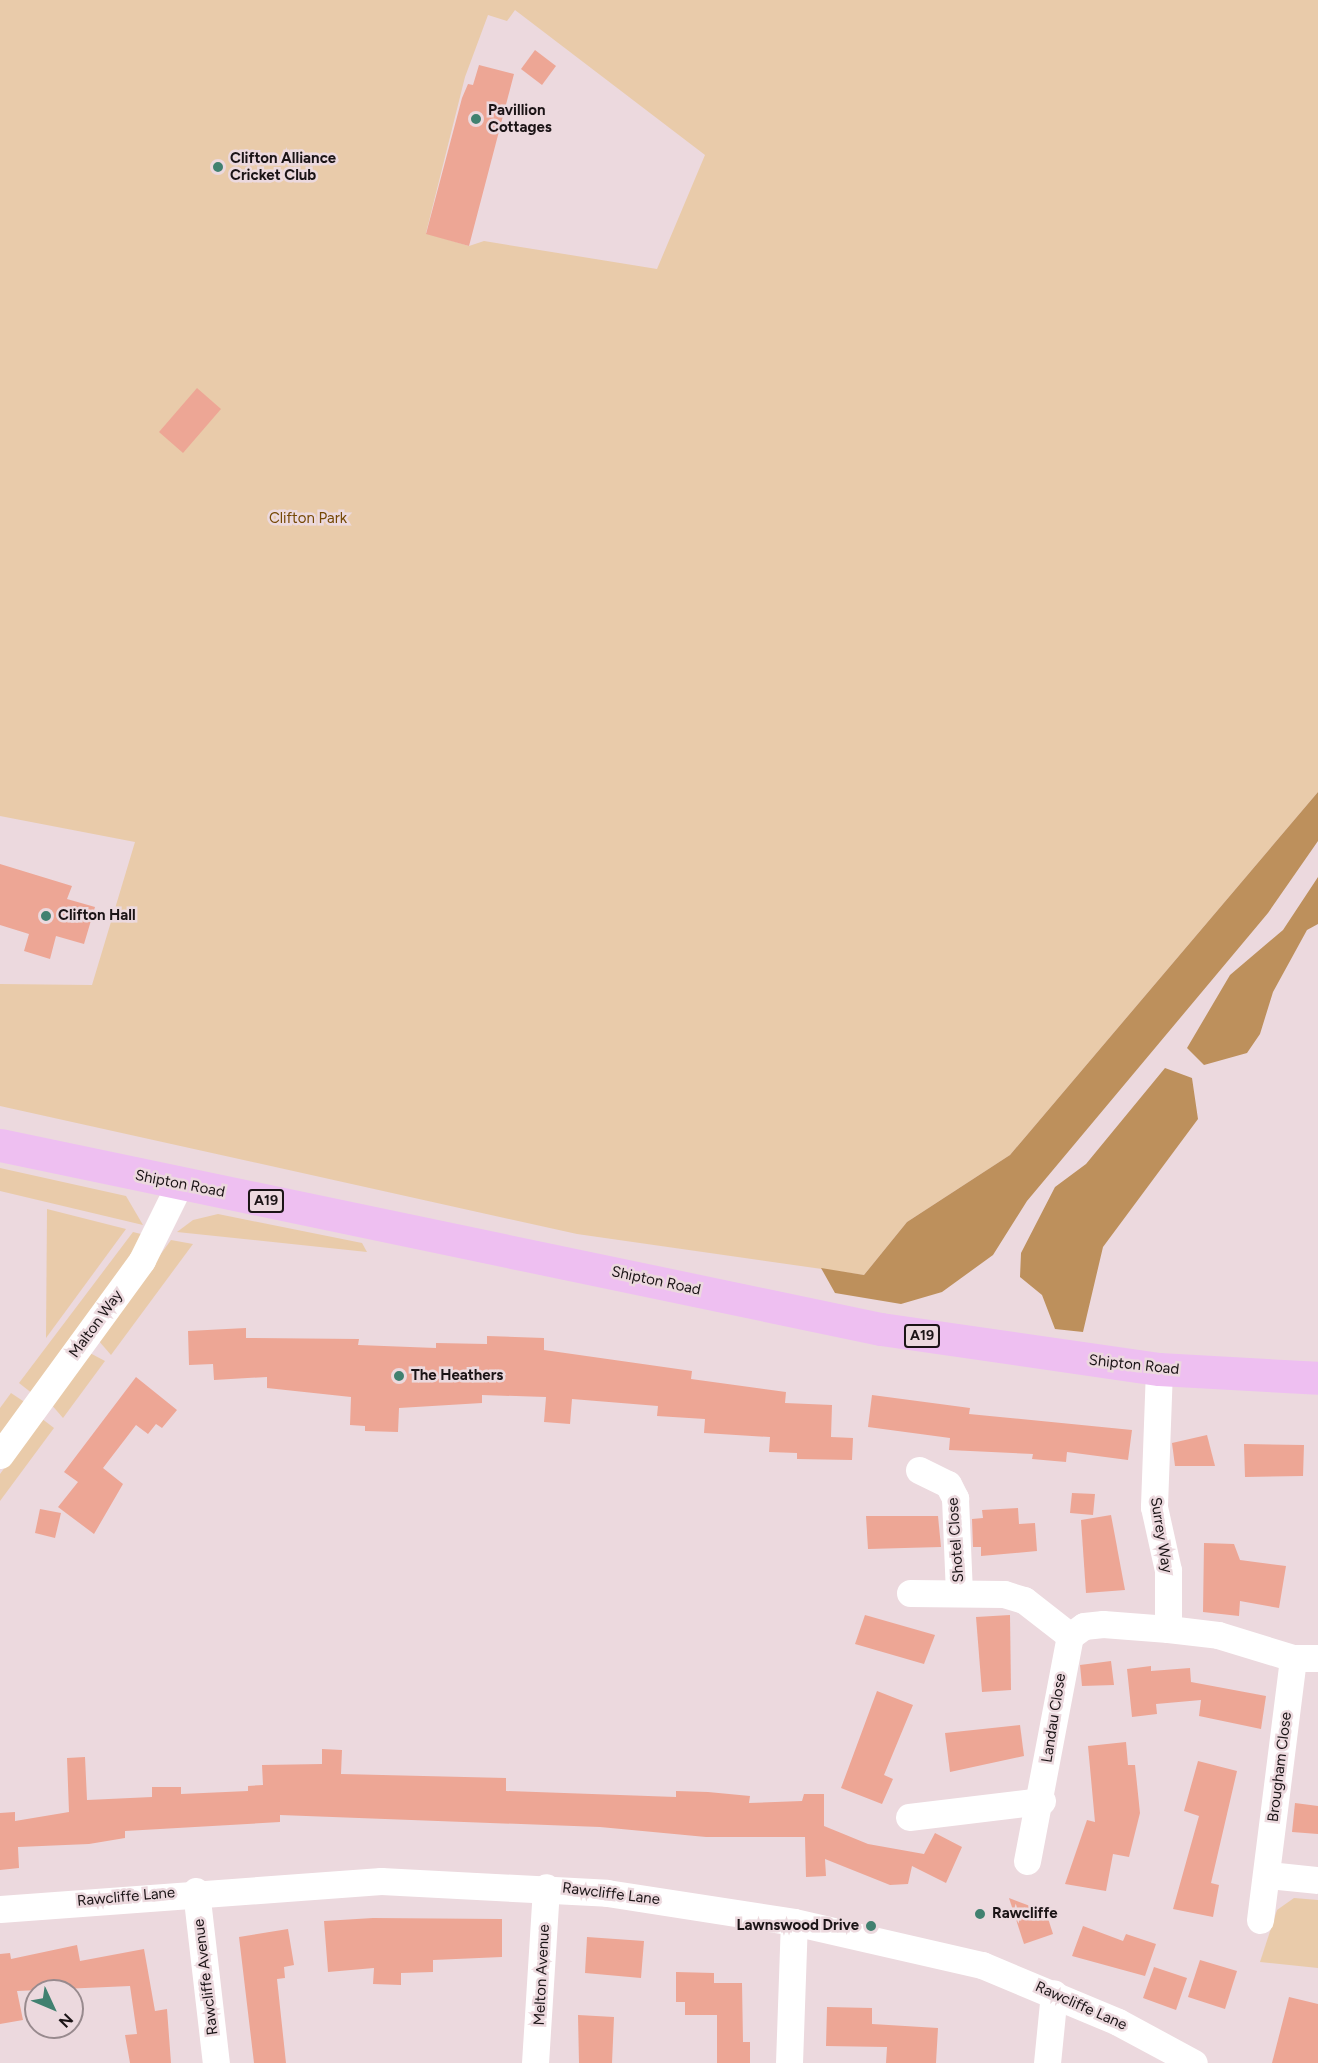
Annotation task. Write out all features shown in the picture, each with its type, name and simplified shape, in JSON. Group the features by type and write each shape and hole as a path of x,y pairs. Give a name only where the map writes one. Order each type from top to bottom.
{"main road":[{"name":"Shipton Road","path":"0,1146 881,1329 1159,1369 1318,1378"}],"street":[{"name":"Malton Way","path":"0,1455 142,1260 179,1185"},
{"name":"Surrey Way","path":"1159,1369 1154,1507 1168,1569 1168,1629"},
{"name":"Shotel Close","path":"919,1470 948,1484 955,1498 959,1592"},
{"name":"Shotel Close","path":"910,1593 959,1592 1024,1600 1070,1636"},
{"path":"1070,1636 1084,1626 1103,1624 1168,1629 1218,1635 1306,1658"},
{"name":"Landau Close","path":"1028,1861 1042,1800 1070,1636"},
{"name":"Brougham Close","path":"1260,1920 1306,1658"},
{"path":"909,1817 938,1801 1042,1800"},
{"path":"1268,1875 1316,1880"},
{"name":"Rawcliffe Lane","path":"0,1909 196,1891 381,1881 546,1887 794,1922 982,1965 1054,1993 1194,2063"},
{"name":"Melton Avenue","path":"535,2063 546,1887"},
{"name":"Rawcliffe Avenue","path":"196,1891 216,2063"},
{"path":"789,2063 794,1922"},
{"path":"1047,2063 1054,1993"}],"green space":[{"name":"Clifton Park","path":"0,0 1318,0 1318,792 1010,1155 907,1222 864,1275 577,1234 0,1106 0,984 92,985 135,842 0,816","holes":["515,10 705,155 657,269 484,241 469,246 426,233 465,77 488,15 507,21"]},
{"path":"0,1168 126,1196 143,1225 0,1191"},
{"path":"47,1209 126,1229 46,1338"},
{"path":"218,1214 362,1243 367,1252 177,1232 193,1220"},
{"path":"133,1232 145,1235 33,1394 19,1383"},
{"path":"171,1240 193,1244 111,1355 98,1340"},
{"path":"88,1352 105,1361 63,1418 50,1403"},
{"path":"11,1393 26,1403 0,1438 0,1408"},
{"path":"41,1418 54,1428 0,1501 0,1474"},
{"path":"1294,1898 1318,1900 1318,1968 1260,1962 1277,1910"}],"shaded area":[{"path":"1318,792 1318,841 1268,913 1027,1201 993,1255 942,1292 901,1304 835,1293 821,1268 864,1275 907,1222 1010,1155"},
{"path":"1318,877 1318,924 1307,930 1273,992 1260,1034 1247,1053 1204,1065 1187,1048 1230,975 1283,930"},
{"path":"1165,1068 1192,1078 1198,1119 1103,1247 1083,1332 1055,1329 1042,1295 1020,1277 1021,1253 1055,1187 1086,1164"}],"building":[{"path":"535,50 556,66 542,85 521,69"},
{"path":"479,65 514,74 469,246 426,234 462,98 468,84 473,85"},
{"path":"197,388 221,409 183,453 159,432"},
{"name":"Clifton Hall","path":"0,864 72,886 67,899 95,907 84,944 56,936 50,959 24,951 29,934 0,925"},
{"path":"246,1328 246,1338 359,1339 358,1345 436,1348 436,1343 487,1344 487,1336 544,1338 544,1350 692,1371 691,1379 786,1392 785,1403 832,1405 831,1437 853,1438 852,1460 797,1459 797,1453 769,1452 770,1437 704,1433 705,1419 657,1416 658,1406 572,1399 570,1424 544,1422 546,1397 482,1395 482,1403 399,1408 398,1432 365,1431 365,1426 350,1425 351,1397 267,1388 267,1377 214,1380 213,1364 189,1365 188,1331"},
{"path":"136,1377 177,1410 162,1428 156,1424 148,1434 136,1425 103,1468 123,1484 94,1534 58,1507 78,1482 64,1472"},
{"path":"872,1395 970,1408 969,1414 1132,1430 1128,1460 1067,1452 1066,1462 1032,1459 1033,1454 949,1450 950,1438 868,1427"},
{"path":"1207,1435 1215,1466 1175,1466 1172,1443"},
{"path":"1244,1444 1304,1445 1303,1476 1245,1477"},
{"path":"1072,1493 1095,1494 1093,1515 1070,1513"},
{"path":"1018,1508 1019,1524 1035,1523 1037,1551 981,1556 981,1547 973,1547 972,1519 983,1518 982,1510"},
{"path":"40,1509 61,1513 55,1538 35,1533"},
{"path":"1111,1515 1125,1590 1086,1593 1081,1520"},
{"path":"866,1516 938,1516 941,1547 868,1549"},
{"path":"1204,1543 1234,1544 1240,1560 1286,1566 1279,1608 1240,1601 1239,1616 1203,1612"},
{"path":"865,1615 935,1635 924,1664 855,1644"},
{"path":"1010,1615 1011,1690 982,1692 976,1617"},
{"path":"1111,1661 1114,1685 1082,1686 1080,1665"},
{"path":"1151,1666 1151,1671 1190,1668 1191,1682 1266,1696 1261,1729 1199,1716 1201,1700 1156,1704 1157,1714 1132,1717 1127,1669"},
{"path":"877,1691 913,1705 884,1775 893,1779 882,1804 841,1788"},
{"path":"1020,1725 1024,1756 950,1772 945,1733"},
{"path":"1126,1742 1128,1765 1135,1765 1140,1813 1129,1857 1113,1854 1106,1891 1065,1884 1087,1820 1095,1822 1088,1746"},
{"path":"322,1749 342,1750 341,1774 506,1778 506,1791 676,1797 676,1791 708,1792 750,1796 749,1803 802,1801 804,1794 824,1794 824,1826 868,1844 924,1854 935,1833 962,1847 946,1883 912,1866 908,1884 890,1885 825,1859 826,1876 806,1877 805,1837 706,1837 600,1827 280,1815 280,1822 125,1831 125,1838 89,1844 18,1847 19,1868 0,1870 0,1813 15,1812 15,1821 69,1812 67,1758 85,1757 87,1800 152,1797 152,1787 181,1787 181,1794 248,1791 248,1786 263,1785 262,1765 322,1764"},
{"path":"1198,1761 1237,1771 1211,1883 1219,1885 1213,1917 1173,1909 1199,1816 1184,1811"},
{"path":"1295,1803 1318,1806 1318,1834 1292,1832"},
{"path":"1009,1898 1046,1912 1053,1934 1024,1944"},
{"path":"373,1918 502,1919 502,1957 433,1960 433,1972 401,1973 401,1985 373,1984 374,1968 328,1972 324,1921"},
{"path":"1083,1926 1123,1941 1126,1934 1156,1944 1145,1976 1072,1956"},
{"path":"288,1929 294,1965 284,1967 285,1978 277,1979 286,2063 254,2063 239,1937"},
{"path":"587,1937 644,1941 641,1978 585,1973"},
{"path":"77,1945 80,1961 144,1949 155,2011 167,2009 171,2063 130,2063 125,2035 137,2034 130,1986 84,1988 84,1979 24,1979 24,1991 17,1991 23,2020 0,2024 0,1954 10,1953 11,1959"},
{"path":"1200,1960 1237,1971 1225,2009 1188,1997"},
{"path":"1154,1967 1187,1978 1176,2010 1143,1998"},
{"path":"676,1972 714,1973 714,1983 742,1983 743,2042 750,2042 750,2063 717,2063 717,2015 685,2015 685,2002 676,2002"},
{"path":"1289,1997 1318,2004 1318,2063 1272,2063"},
{"path":"827,2007 872,2008 872,2024 938,2028 936,2063 886,2063 887,2047 826,2046"},
{"path":"578,2015 614,2017 612,2063 579,2063"}],"place":[{"name":"Pavillion Cottages","path":"476,119"},
{"name":"Clifton Alliance Cricket Club","path":"218,167"},
{"name":"Clifton Hall","path":"46,916"},
{"name":"The Heathers","path":"399,1376"},
{"name":"Rawcliffe","path":"980,1914"},
{"name":"Lawnswood Drive","path":"871,1926"}]}
